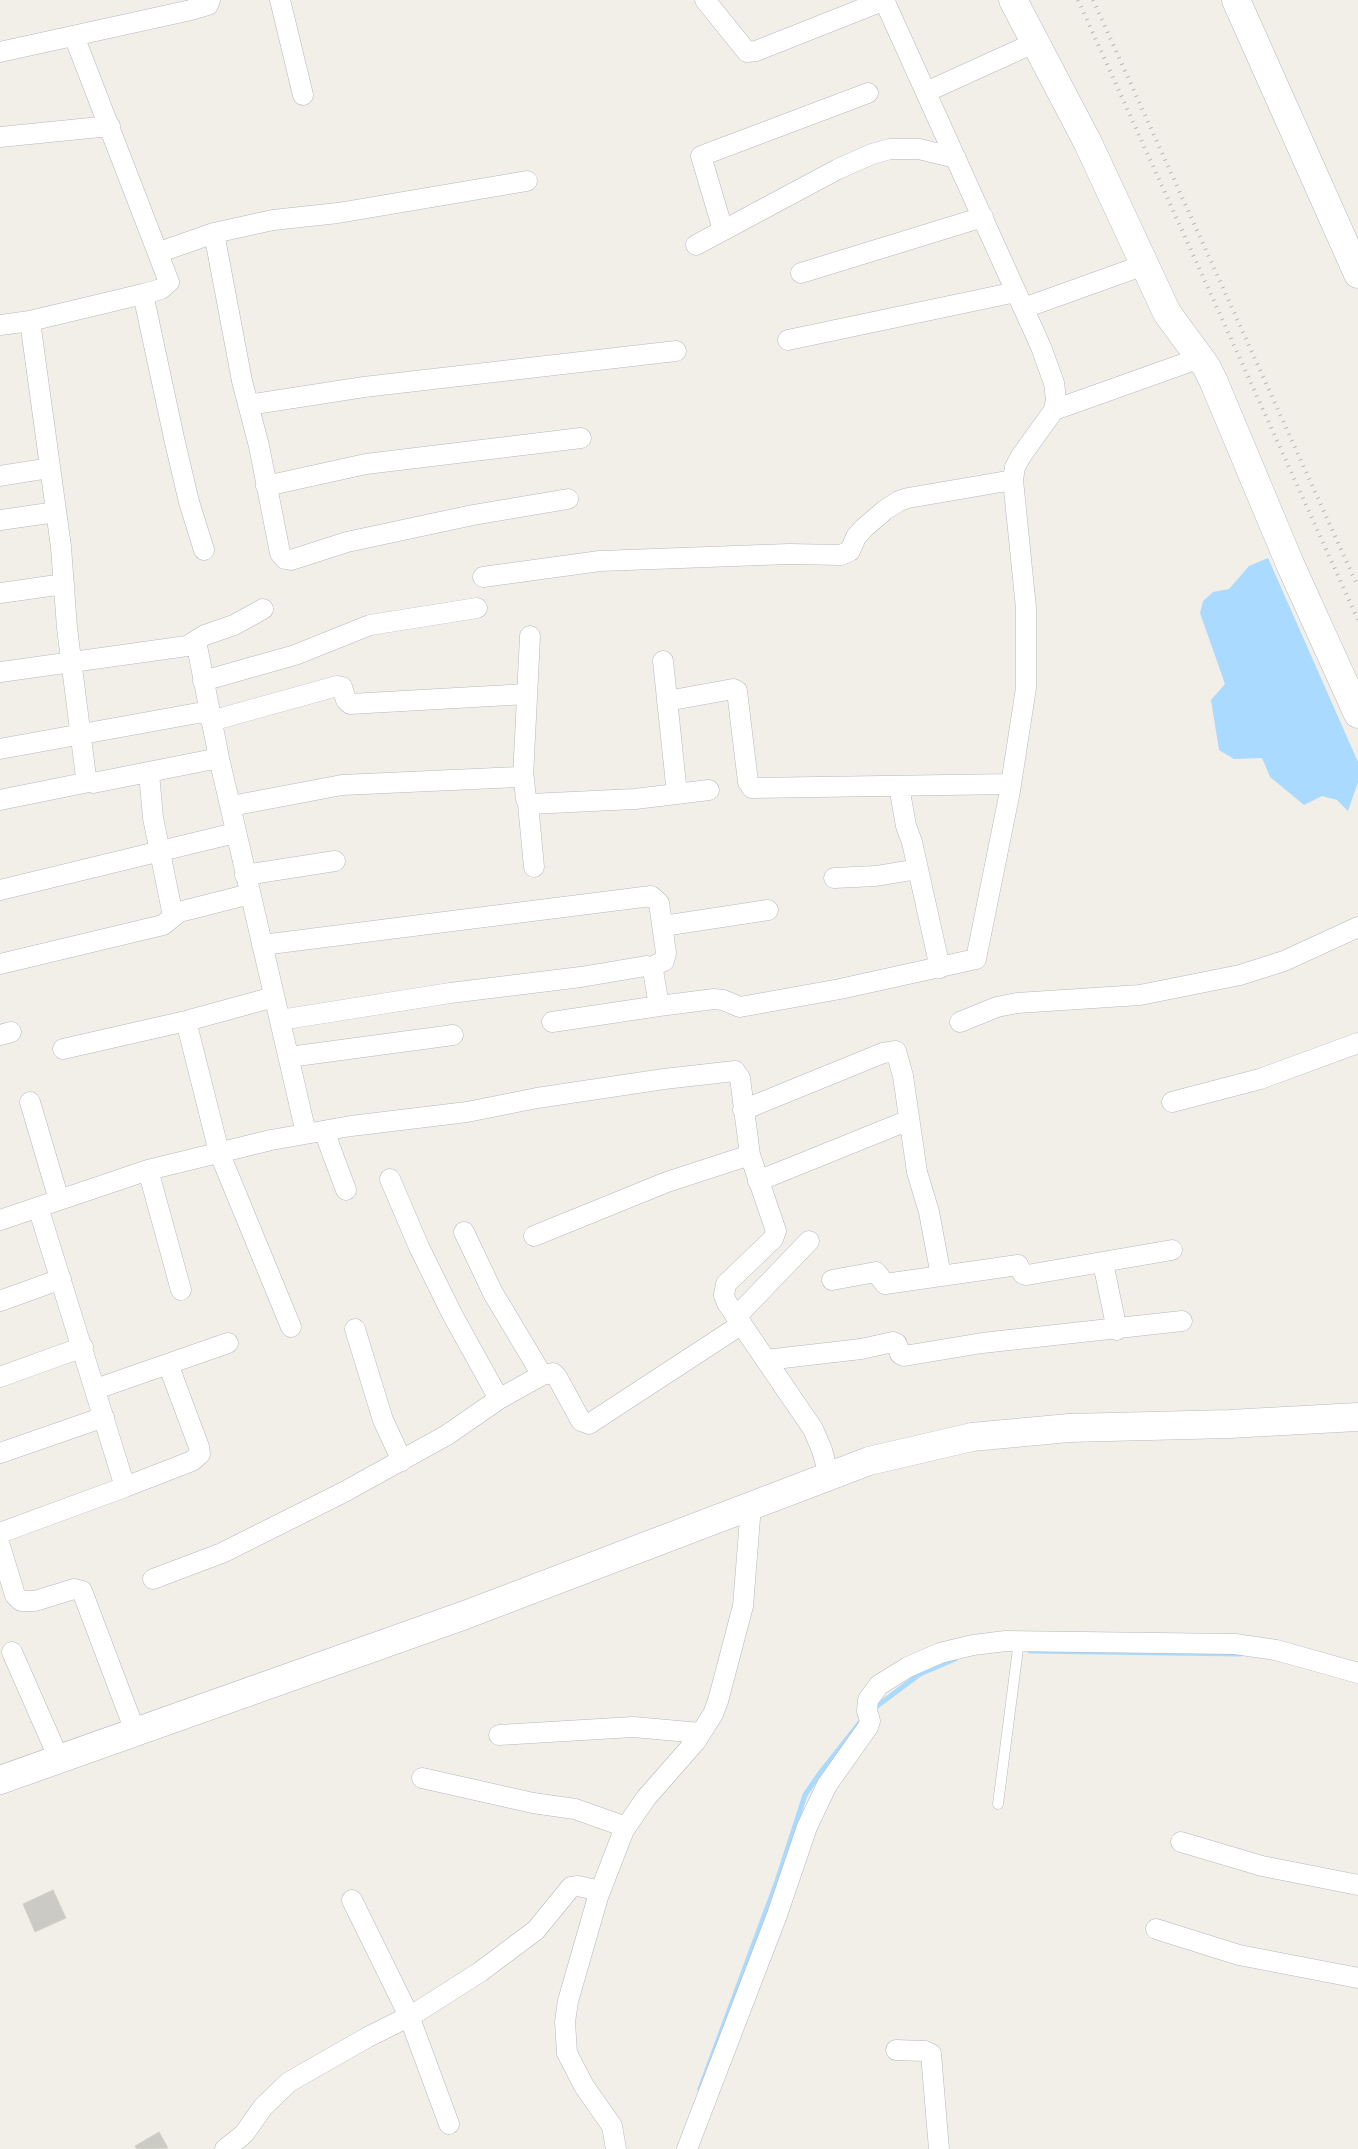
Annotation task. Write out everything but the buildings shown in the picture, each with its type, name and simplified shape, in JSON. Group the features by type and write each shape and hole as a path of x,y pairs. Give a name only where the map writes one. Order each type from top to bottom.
{"street":[{"path":"280,0 303,95"},
{"path":"705,0 747,52 756,52 884,0 1049,367 1054,383 1054,410"},
{"path":"1013,0 1034,43 1088,142 1167,313 1200,358 1213,380 1290,564 1358,714"},
{"path":"1236,0 1358,274"},
{"path":"0,52 213,2"},
{"path":"0,325 30,321 143,294 161,289 169,282 160,252 74,36"},
{"path":"926,92 1034,43"},
{"path":"723,230 701,156 868,93"},
{"path":"0,137 110,126"},
{"path":"696,245 838,169 872,154 890,150 919,149 956,158"},
{"path":"160,252 214,233 273,220 338,213 527,181"},
{"path":"801,273 983,217"},
{"path":"214,233 280,553 288,560 347,542 473,515 568,500"},
{"path":"788,340 1020,300 1144,265"},
{"path":"143,294 180,465 204,550"},
{"path":"30,321 56,512 86,777 89,782"},
{"path":"248,405 364,387 676,351"},
{"path":"552,1022 714,998 740,1007 940,968 972,961 977,956 1011,784 1026,688 1026,608 1012,480 1015,467 1054,410 1200,358"},
{"path":"266,486 366,464 581,438"},
{"path":"0,476 50,468"},
{"path":"483,577 600,560 789,554 841,555 850,551 856,537 885,510 908,498 1012,480"},
{"path":"0,520 56,512"},
{"path":"0,593 64,584"},
{"path":"0,672 176,648 196,641 212,632 234,625 263,608"},
{"path":"203,681 295,655 370,625 477,608"},
{"path":"530,636 523,778 528,804 534,867"},
{"path":"196,641 235,833 289,1057 315,1132 346,1190"},
{"path":"663,661 677,794"},
{"path":"0,749 210,716 337,686 342,687 346,700 350,704 527,694"},
{"path":"667,701 732,689 737,691 748,782 752,788 1011,784"},
{"path":"0,800 89,782 149,773 219,758"},
{"path":"149,773 160,851 173,916"},
{"path":"231,806 342,785 523,778"},
{"path":"899,786 906,826 912,839 940,968"},
{"path":"528,804 635,799 709,790"},
{"path":"0,890 235,833"},
{"path":"246,875 335,861"},
{"path":"834,878 876,876 918,869"},
{"path":"0,964 163,925 173,916 185,910 250,894"},
{"path":"262,945 645,896 652,896 657,899 666,958 660,964 651,967 646,966 581,977 450,993 280,1020"},
{"path":"662,926 768,910"},
{"path":"960,1022 997,1007 1017,1003 1140,995 1240,975 1284,961 1358,927"},
{"path":"651,967 659,1006"},
{"path":"63,1049 186,1021 274,997"},
{"path":"186,1021 218,1152 291,1327"},
{"path":"289,1057 453,1035"},
{"path":"1172,1102 1260,1079 1358,1043"},
{"path":"743,1110 894,1050 898,1054 900,1062 917,1172 929,1212 941,1276"},
{"path":"0,1220 148,1170 218,1152 315,1132 467,1112 537,1098 654,1080 730,1071 738,1074 740,1078 750,1155 776,1231 773,1239 726,1284 724,1295 813,1429 822,1450 829,1476"},
{"path":"30,1102 59,1200"},
{"path":"758,1181 909,1120"},
{"path":"534,1236 660,1185 750,1155"},
{"path":"148,1170 181,1290"},
{"path":"390,1179 427,1264 499,1399"},
{"path":"38,1207 125,1487"},
{"path":"464,1232 493,1293 542,1375"},
{"path":"153,1579 222,1553 402,1462 447,1436 499,1399 542,1375 552,1373 557,1377 581,1421 589,1424 739,1320 809,1241"},
{"path":"832,1280 876,1272 885,1284 1018,1265 1024,1274 1027,1275 1172,1250"},
{"path":"1103,1263 1117,1330"},
{"path":"0,1301 61,1279"},
{"path":"766,1360 862,1349 893,1342 897,1344 900,1354 904,1356 972,1344 1182,1322"},
{"path":"355,1329 383,1420 402,1462"},
{"path":"96,1389 228,1343"},
{"path":"0,1378 83,1347"},
{"path":"0,1533 192,1461 200,1454 200,1447 168,1364"},
{"path":"0,1453 104,1417"},
{"path":"0,1780 465,1615 869,1461 972,1437 1069,1428 1229,1424 1358,1417"},
{"path":"616,2149 612,2126 574,2068 567,2053 565,2040 568,2001 600,1891 626,1827 646,1798 701,1733 718,1701 743,1606 751,1506"},
{"path":"0,1546 15,1595 21,1601 36,1601 74,1589 82,1591 135,1731"},
{"path":"687,2149 777,1915 816,1806 827,1785 866,1731 868,1700 874,1689 923,1660 940,1653 973,1645 1018,1648 1235,1644 1276,1650 1358,1674"},
{"path":"12,1652 58,1758"},
{"path":"499,1735 633,1727 701,1733"},
{"path":"422,1778 533,1803 575,1809 626,1827"},
{"path":"1181,1842 1262,1866 1358,1885"},
{"path":"225,2149 244,2134 263,2107 289,2082 409,2016 480,1972 520,1944 546,1919 571,1887 578,1886 600,1891"},
{"path":"352,1900 409,2016 449,2124"},
{"path":"1156,1929 1239,1956 1358,1978"},
{"path":"896,2050 925,2051 931,2054 939,2149"}],"lane":[{"path":"998,1804 1018,1648"}],"water":[{"path":"1268,558 1358,762 1358,782 1348,811 1337,800 1322,796 1304,805 1270,777 1262,758 1234,759 1219,750 1211,700 1225,684 1200,613 1203,601 1213,592 1229,589 1249,566"}],"waterway":[{"path":"1030,1651 1241,1654"},
{"path":"873,1709 920,1674 955,1659"},
{"path":"700,2089 777,1881 805,1795 865,1716"}],"railway":[{"path":"1078,0 1358,620"},
{"path":"1093,0 1358,587"}]}
